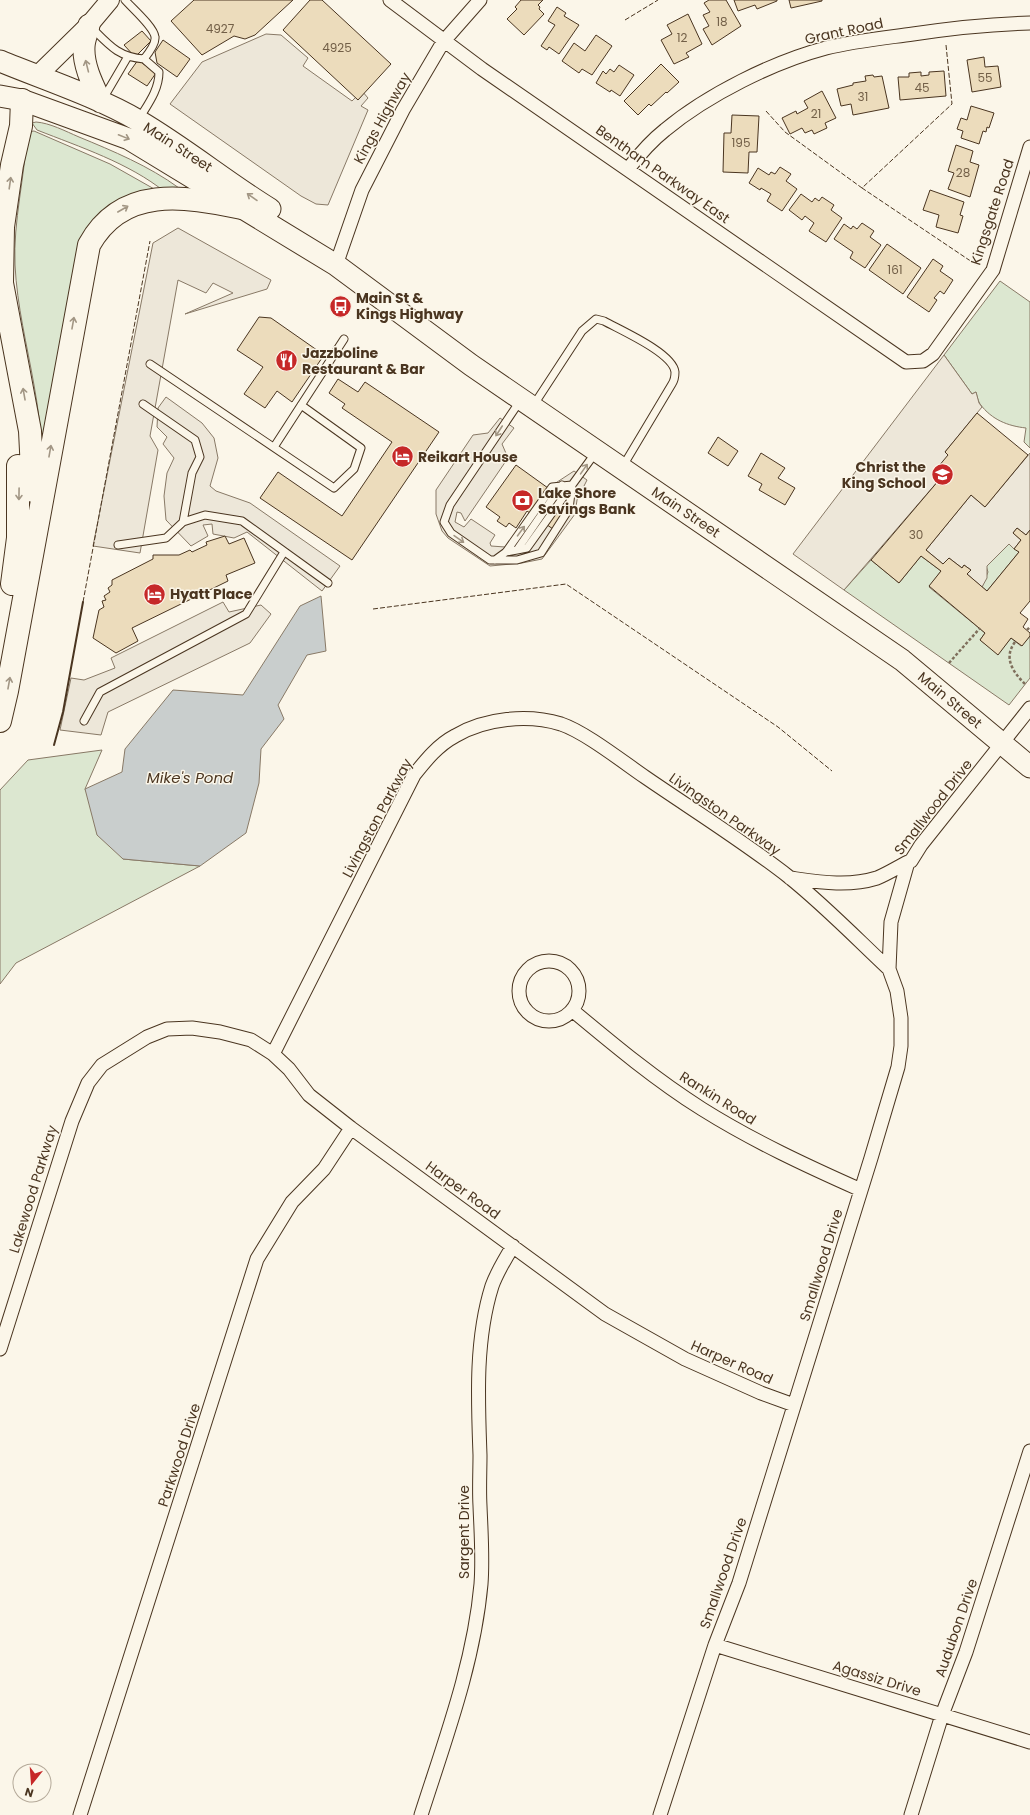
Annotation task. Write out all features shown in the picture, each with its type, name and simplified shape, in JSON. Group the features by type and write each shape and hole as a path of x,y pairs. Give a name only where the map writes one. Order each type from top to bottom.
{"highway":[{"path":"0,159 9,122 22,100"},
{"path":"22,100 21,126 12,165 3,227 2,283 30,431 33,500 31,558"},
{"path":"0,721 7,691 86,253 95,233 120,210 137,202 159,199 208,201 242,208"},
{"path":"0,345 18,453 19,490 18,538 0,652"}],"main road":[{"path":"89,25 84,47 86,60 90,78 101,102"},
{"name":"Main Street","path":"0,61 101,102 172,141 263,205 295,225 336,265"},
{"path":"0,83 24,84 36,76"},
{"path":"22,100 36,76"},
{"name":"Main Street","path":"0,96 22,100 129,139 336,265 471,365 902,660 1030,767"},
{"path":"22,100 30,96 38,96 114,120 138,121"}],"street":[{"path":"36,76 89,25 110,0"},
{"name":"Bentham Parkway East","path":"390,0 443,42 906,362 923,360"},
{"name":"Kings Highway","path":"336,265 362,190 403,110 443,42 480,0"},
{"name":"Grant Road","path":"628,169 664,130 680,118 734,85 796,58 826,48 865,40 959,27 1030,23"},
{"name":"Kingsgate Road","path":"923,360 933,354 993,270 1030,147"},
{"name":"Smallwood Drive","path":"660,1815 714,1645 738,1584 898,1067 901,1046 901,1018 897,991 889,969 891,922 908,862 911,861 921,844 1030,708"},
{"name":"Livingston Parkway","path":"273,1054 414,775 425,760 439,747 455,736 470,729 490,723 510,720 531,720 562,725 591,741 752,850 789,878 889,969"},
{"name":"Livingston Parkway","path":"789,878 827,884 850,882 877,878 908,862"},
{"path":"546,961 560,963 568,968 574,975 578,988 577,1002 572,1010 564,1017 554,1020 544,1020 534,1017 526,1010 520,1001 519,986 525,972 533,965 546,961"},
{"name":"Rankin Road","path":"572,1010 632,1060 702,1109 800,1163 861,1190"},
{"name":"Harper Road","path":"121,1052 146,1037 167,1028 192,1028 220,1032 251,1040 273,1054 289,1069 309,1095 351,1128 605,1314 685,1359 761,1393 794,1405"},
{"name":"Lakewood Parkway","path":"0,1349 72,1120 88,1083 102,1065 121,1052"},
{"name":"Parkwood Drive","path":"80,1815 257,1259 292,1202 324,1169 351,1128"},
{"name":"Sargent Drive","path":"421,1815 450,1725 476,1619 481,1585 483,1548 478,1412 480,1356 492,1287 501,1266 513,1246"},
{"name":"Audubon Drive","path":"911,1815 942,1715 966,1652 1030,1451"},
{"name":"Agassiz Drive","path":"714,1645 1030,1742"}],"lane":[{"path":"125,0 152,29 155,37 154,42 144,60"},
{"path":"89,25 111,46 127,58 144,60 160,72 156,91 138,121"},
{"path":"101,102 127,58"},
{"path":"572,485 569,509 541,553 517,560 490,560 451,533 444,522 450,505 582,331 596,319 604,321 659,352 670,362 675,371 675,378 672,384 622,468"},
{"path":"274,447 344,340"},
{"path":"150,364 334,488 354,469 361,448 301,405"},
{"path":"143,404 195,440 200,456 192,474 183,522"},
{"path":"506,552 527,548 596,450"},
{"path":"495,560 506,552 552,488 572,485"},
{"path":"517,550 562,486"},
{"path":"118,545 166,538 183,522 205,515 242,520 328,583"},
{"path":"84,721 100,692 246,614 284,552"}],"path":[{"path":"1027,630 1030,627"},
{"path":"949,663 980,628"},
{"path":"1015,642 1009,656 1013,672 1025,684"}],"green space":[{"path":"36,122 58,128 118,153 156,173 179,188 165,192 136,172 104,156 37,130 32,123"},
{"path":"34,131 110,164 156,190 91,230 43,449 35,393 20,310 15,265 17,215 27,132"},
{"path":"1000,281 1030,302 1030,448 1024,442 1026,428 1007,424 995,418 985,410 978,400 976,392 972,394 944,355"},
{"path":"1009,544 1019,552 987,591 982,587 988,572 986,566"},
{"path":"921,556 941,571 929,587 985,633 980,640 998,654 1011,638 1021,646 1030,636 1030,678 1009,705 844,590 871,560 899,583"},
{"path":"102,750 85,789 123,859 200,866 16,963 0,984 0,790 28,760"}],"shaded area":[{"path":"266,34 281,35 308,58 303,66 352,101 362,91 368,98 361,106 368,110 328,205 316,204 301,196 170,104 202,62"},
{"path":"178,228 271,280 267,289 185,314 233,293 213,283 206,293 178,280 150,436 158,450 140,553 93,546 153,243"},
{"path":"944,355 972,394 976,392 979,403 982,407 945,452 948,455 945,473 844,590 793,554"},
{"path":"166,397 202,423 214,438 218,458 210,486 216,491 250,503 340,566 322,591 247,532 234,538 213,534 212,524 203,525 208,536 191,546 166,520 164,496 167,473 174,458 163,444 167,437 157,427 158,408"},
{"path":"500,418 514,428 502,444 508,458 465,521 461,513 457,512 455,522 464,527 471,519 495,535 490,543 491,546 505,547 510,543 548,488 574,471 587,480 577,500 575,514 542,559 522,563 490,566 448,538 442,531 436,514 436,490 473,435 488,433"},
{"path":"1030,453 1030,530 1026,535 1017,528 1013,533 1021,540 1014,549 1009,544 987,566 987,578 982,587 967,574 971,570 964,565 962,568 949,558 943,564 926,550 971,495 985,507"},
{"path":"223,602 229,612 261,605 271,614 250,643 108,712 101,735 60,730 71,678 84,680 115,668 111,658"}],"water":[{"name":"Mike's Pond","path":"321,596 326,651 307,655 278,705 284,719 261,749 259,783 246,833 200,866 123,859 97,835 85,789 122,772 125,749 173,690 243,695 300,606"}],"building":[{"path":"194,0 293,0 255,35 245,39 234,36 202,55 171,21"},
{"path":"310,0 322,0 391,64 358,100 283,30"},
{"path":"521,0 543,0 538,5 540,7 539,9 544,14 524,35 507,19 517,9 515,7"},
{"path":"709,0 726,0 741,26 712,45 703,29 709,26 703,15 710,12 704,3"},
{"path":"734,0 777,1 757,9 755,5 738,11"},
{"path":"789,0 822,0 822,1 791,8"},
{"path":"557,7 566,13 564,16 579,25 559,54 549,47 547,50 541,46 555,25 548,21"},
{"path":"688,14 702,44 686,53 689,57 674,64 661,40 672,34 667,25"},
{"path":"142,31 151,41 135,57 124,45"},
{"path":"596,35 612,46 592,75 582,69 579,73 562,61 574,43 585,51"},
{"path":"163,40 190,59 177,77 157,63 155,52"},
{"path":"984,57 985,67 998,66 1001,87 972,92 967,60"},
{"path":"138,60 156,73 147,86 128,74"},
{"path":"661,64 679,82 651,106 649,104 638,115 624,101"},
{"path":"619,65 634,75 620,96 611,90 610,92 596,83 603,71 606,74 610,69 614,72"},
{"path":"944,71 946,96 900,100 898,77 909,77 909,73 921,72 921,76 929,75 929,72"},
{"path":"873,75 874,77 882,76 889,108 853,115 851,104 841,106 837,89 853,85 853,83 866,81 865,76"},
{"path":"822,91 836,118 825,123 827,128 814,134 812,130 805,133 802,128 790,134 782,118 796,111 797,114 808,108 804,101"},
{"path":"971,106 994,113 989,128 987,127 986,132 983,131 979,144 961,138 963,131 957,129 961,118 967,120"},
{"path":"732,115 759,116 757,152 749,152 748,173 723,172 724,133 731,133"},
{"path":"956,145 973,151 970,162 979,165 970,197 948,189 954,173 948,171"},
{"path":"780,167 791,174 786,181 797,189 782,211 767,201 771,194 761,188 760,190 749,183 758,168 769,175 771,172 775,174"},
{"path":"930,190 964,202 960,215 963,216 958,233 936,227 939,215 923,210"},
{"path":"801,194 812,202 815,198 819,201 822,197 834,205 831,210 842,218 826,242 809,231 814,223 805,216 802,220 789,210"},
{"path":"862,223 874,231 870,237 881,245 865,268 850,258 853,252 834,239 844,224 851,229 853,226 857,229"},
{"path":"887,244 921,268 903,294 869,270"},
{"path":"933,259 943,266 940,271 953,280 944,294 940,291 934,298 937,300 929,312 907,297"},
{"name":"Jazzboline Restaurant & Bar","path":"259,317 271,318 324,355 292,402 277,391 265,408 244,394 263,367 237,350"},
{"name":"Reikart House","path":"338,379 358,392 365,382 439,432 352,560 260,498 278,472 342,516 392,442 342,408 345,404 329,393"},
{"path":"977,413 1028,455 985,507 971,495 926,550 943,564 949,558 962,568 964,565 971,570 967,574 987,591 1019,552 1014,549 1021,540 1013,533 1017,528 1026,535 1030,530 1030,601 1020,613 1028,619 1023,627 1030,633 1030,636 1022,646 1011,638 998,655 980,640 985,633 929,586 941,571 921,556 899,583 871,560 945,473 938,467 948,455 945,452"},
{"path":"718,437 738,451 728,466 708,453"},
{"path":"761,453 785,468 778,478 795,488 785,505 759,490 762,484 748,476"},
{"name":"Lake Shore Savings Bank","path":"516,465 548,488 544,495 565,510 553,529 527,511 516,528 509,523 506,527 497,521 500,517 486,507"},
{"name":"Hyatt Place","path":"225,536 229,544 244,538 255,563 226,575 228,581 132,628 138,641 116,653 93,638 99,610 104,607 102,601 106,600 104,596 110,592 108,588 112,585 112,580 153,559 153,555 179,555 190,550 192,552 207,545 206,542"}],"fence":[{"path":"625,20 658,0"},
{"path":"946,45 952,104 862,188 978,266"},
{"path":"766,111 785,132 862,188"},
{"path":"83,602 150,241"},
{"path":"373,609 566,584 778,727 832,771"}],"wall":[{"path":"54,745 63,712 83,602"}],"place":[{"name":"Main St & Kings Highway","path":"341,306"},
{"name":"Jazzboline Restaurant & Bar","path":"287,361"},
{"name":"Reikart House","path":"402,457"},
{"name":"Christ the King School","path":"942,475"},
{"name":"Lake Shore Savings Bank","path":"522,501"},
{"name":"Hyatt Place","path":"154,594"}]}
